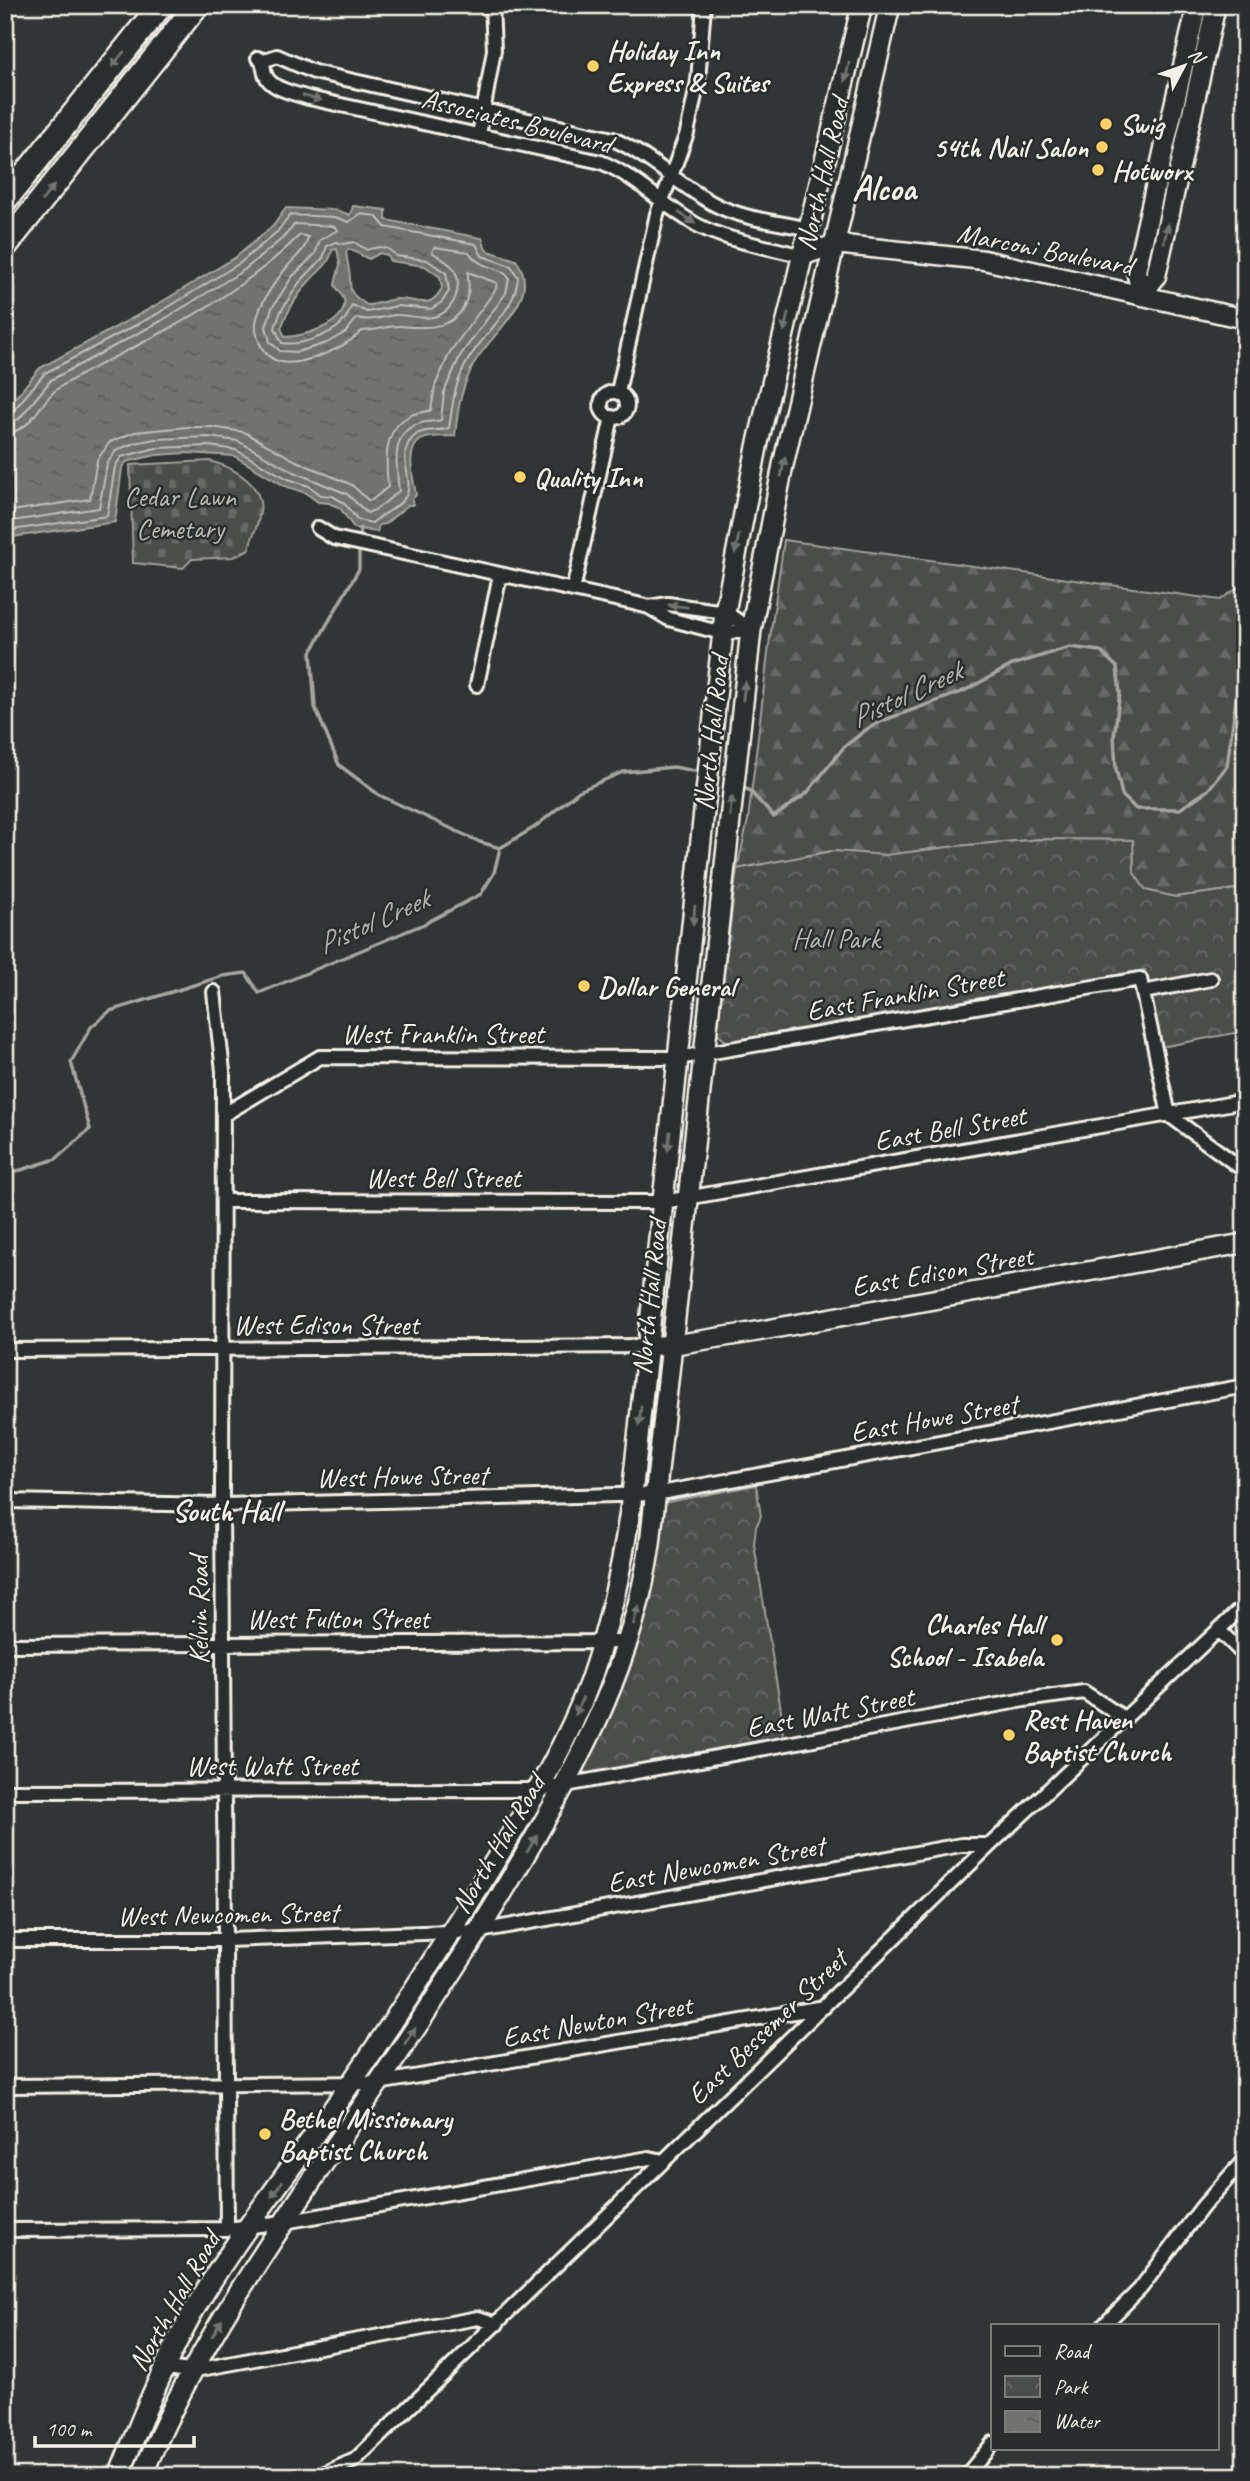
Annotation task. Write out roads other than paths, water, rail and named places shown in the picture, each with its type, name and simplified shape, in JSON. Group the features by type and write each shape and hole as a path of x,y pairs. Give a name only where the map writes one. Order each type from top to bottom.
{"highway":[{"path":"5,200 161,5"},
{"path":"5,246 197,5"}],"main road":[{"name":"North Hall Road","path":"118,2475 143,2411 191,2316 451,1933 539,1790 577,1712 603,1642 619,1584 632,1495 725,612 757,447 862,5"},
{"path":"835,244 829,232 830,217 879,5"},
{"name":"North Hall Road","path":"146,2472 167,2416 190,2371 285,2222 480,1931 567,1784 593,1732 628,1642 645,1583 751,630 783,465 890,5"},
{"path":"1142,296 1136,271 1197,5"},
{"path":"1142,296 1156,276 1216,5"},
{"name":"Marconi Boulevard","path":"809,229 835,244 984,260 1244,318"},
{"name":"Marconi Boulevard","path":"802,256 835,244"},
{"name":"East Edison Street","path":"648,1346 672,1345 754,1332 1245,1243"}],"street":[{"path":"479,135 494,50 492,5"},
{"path":"618,392 661,200 687,133 698,80 704,5"},
{"name":"Associates Boulevard","path":"802,256 708,230 627,175 601,162 286,90 266,77 260,60 277,56 314,72 613,139 646,156 717,206 742,215 809,229"},
{"path":"609,392 618,392 625,398 627,407 623,414 612,417 602,410 601,402 609,392"},
{"path":"573,590 612,417"},
{"path":"317,528 334,538 649,607 669,620 722,633 751,630"},
{"path":"477,685 500,575"},
{"path":"649,607 668,604 725,612 751,630"},
{"name":"East Franklin Street","path":"678,1058 1140,979 1143,992"},
{"path":"1210,979 1143,992 1169,1115 1245,1171"},
{"name":"Kelvin Road","path":"214,992 223,1071 221,1349 227,2229"},
{"name":"West Franklin Street","path":"223,1115 320,1057 678,1058"},
{"name":"East Bell Street","path":"663,1202 1245,1101"},
{"name":"West Bell Street","path":"223,1201 663,1202"},
{"name":"West Edison Street","path":"5,1350 648,1346"},
{"name":"East Howe Street","path":"632,1495 655,1494 1245,1386"},
{"name":"West Howe Street","path":"5,1501 222,1505 632,1495"},
{"name":"East Bessemer Street","path":"318,2476 355,2460 990,1845 1245,1605"},
{"path":"1219,1630 1245,1656"},
{"name":"West Fulton Street","path":"5,1645 628,1642"},
{"name":"East Watt Street","path":"539,1790 1024,1700 1084,1692 1124,1718"},
{"name":"West Watt Street","path":"5,1791 539,1790"},
{"name":"East Newcomen Street","path":"451,1933 480,1931 961,1845 990,1845"},
{"name":"West Newcomen Street","path":"5,1940 226,1940 451,1933"},
{"name":"East Newton Street","path":"5,2086 378,2083 824,2007"},
{"path":"5,2230 227,2229 285,2222 649,2158 663,2161"},
{"path":"1105,2324 1140,2289 1203,2206 1245,2159"},
{"path":"164,2368 190,2371 478,2318 497,2324"},
{"path":"966,2476 991,2445"}],"water":[{"path":"353,206 386,210 386,220 482,238 486,250 516,260 523,274 524,288 519,302 468,376 460,401 455,436 424,438 413,451 411,466 416,495 412,499 413,505 408,505 385,524 379,525 377,532 354,528 340,508 318,502 306,493 285,486 234,456 187,453 156,455 126,462 122,468 115,522 5,538 5,410 40,368 153,307 236,257 273,226 286,208 336,210 350,215","holes":["337,249 340,264 335,285 344,300 339,316 313,332 285,337 281,328 292,305 307,284 326,265 332,250","349,249 369,259 380,253 387,255 390,261 425,266 440,277 442,288 433,300 427,302 396,299 367,305 351,290 346,252"]}],"waterway":[{"path":"359,539 360,528"},
{"path":"359,547 359,569 311,652 315,707 339,765 379,795 480,842 500,848"},
{"name":"Pistol Creek","path":"740,787 749,790 774,817 807,793 844,747 867,729 964,691 1012,665 1070,647 1100,651 1117,667 1120,693 1114,736 1116,769 1122,795 1136,809 1180,809 1208,790 1227,766 1241,662 1245,654"},
{"name":"Pistol Creek","path":"5,1175 56,1159 90,1129 71,1062 91,1027 110,1011 223,976 246,973 259,993 424,924 481,894 494,873 500,848 535,827 579,791 623,772 674,767 700,772"}],"place":[{"name":"Holiday Inn Express & Suites","path":"593,66"},
{"name":"Swig","path":"1106,124"},
{"name":"54th Nail Salon","path":"1102,147"},
{"name":"Hotworx","path":"1098,170"},
{"name":"Quality Inn","path":"520,477"},
{"name":"Dollar General","path":"584,986"},
{"name":"Charles Hall School - Isabela","path":"1057,1640"},
{"name":"Rest Haven Baptist Church","path":"1009,1735"},
{"name":"Bethel Missionary Baptist Church","path":"265,2134"}],"district":[{"name":"Alcoa","path":"884,188"},
{"name":"South Hall","path":"226,1511"}],"park label":[{"name":"Cedar Lawn Cemetary","path":"180,512"},
{"name":"Hall Park","path":"836,938"}]}
